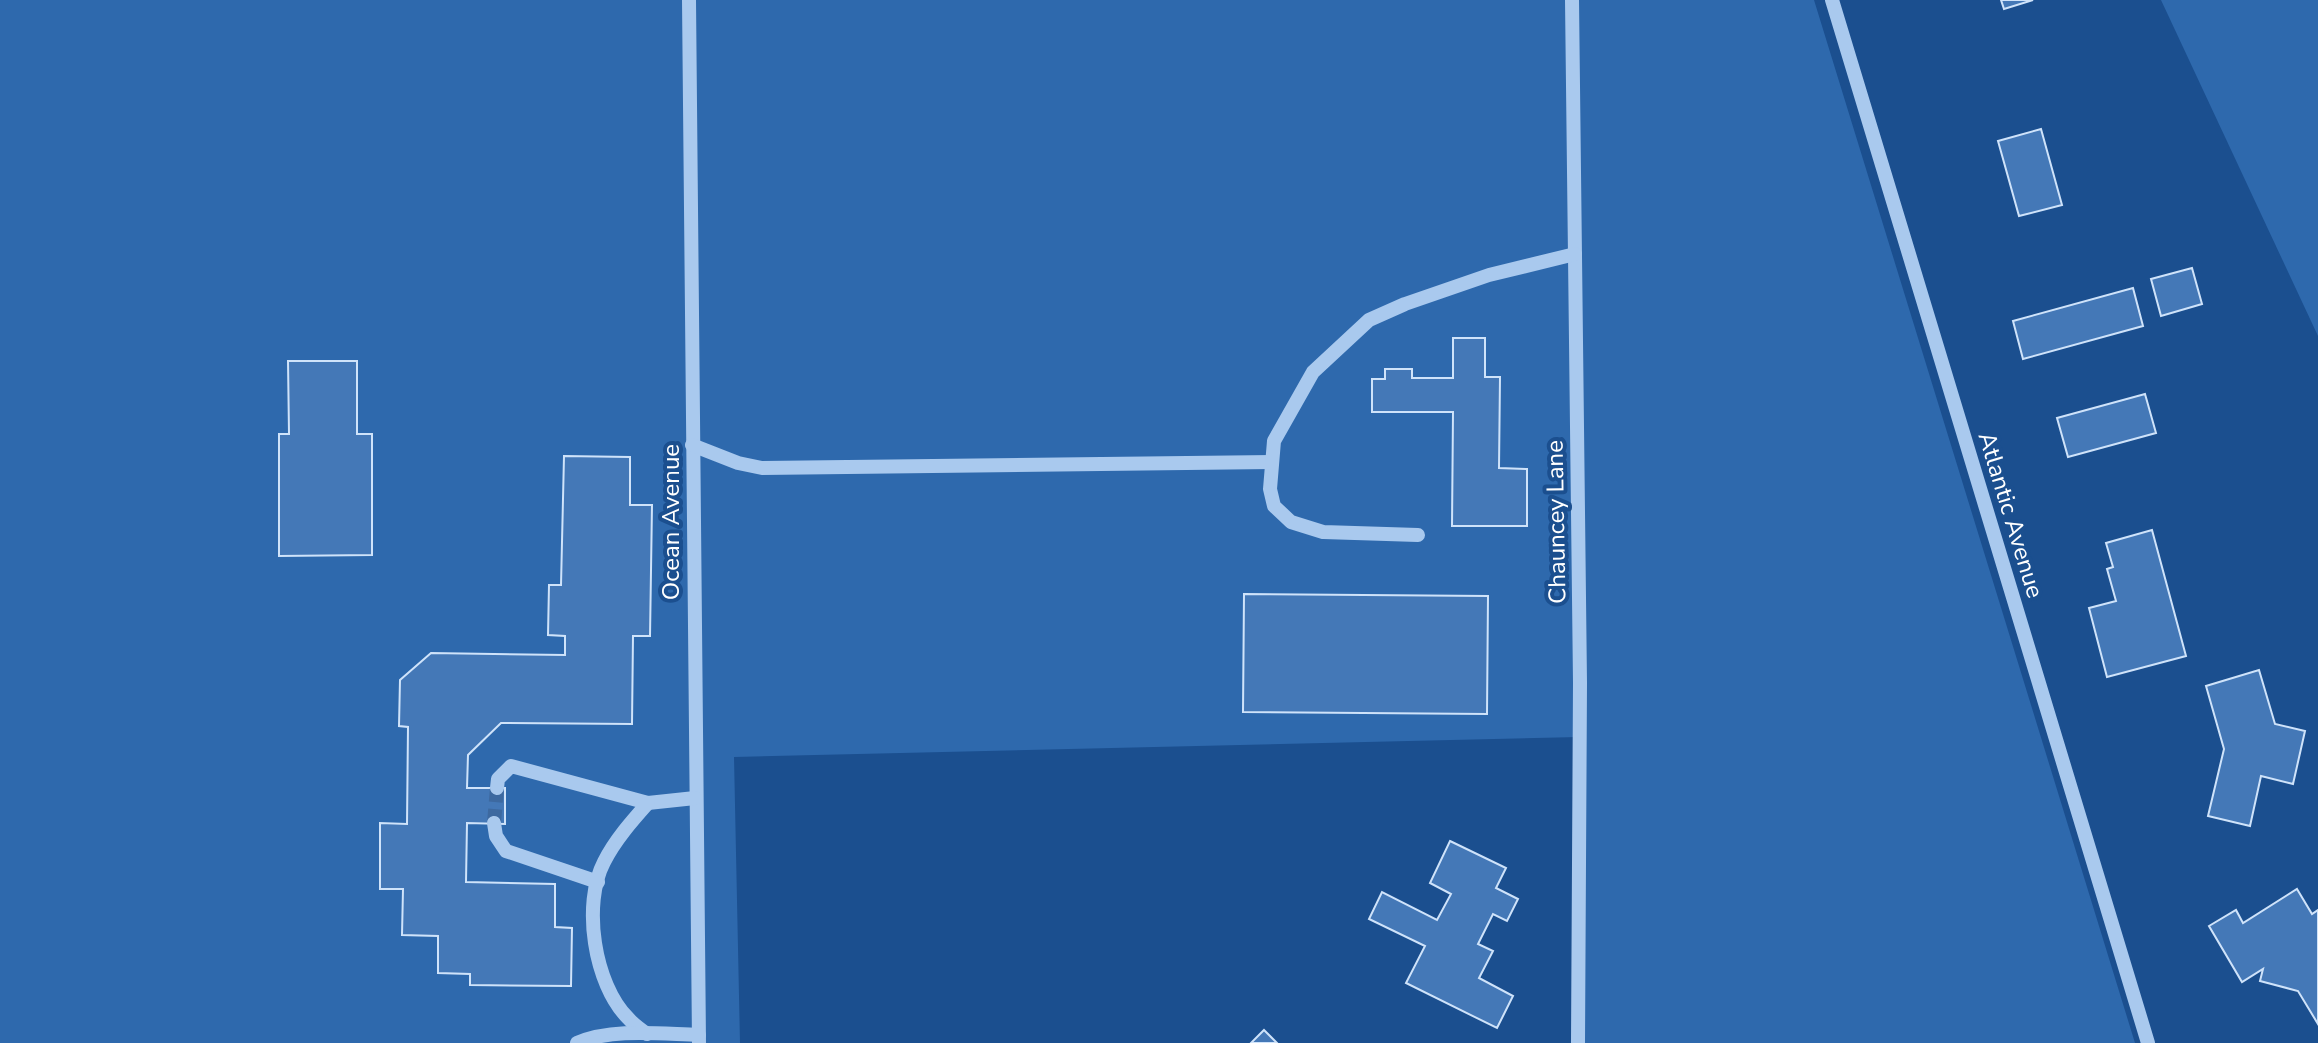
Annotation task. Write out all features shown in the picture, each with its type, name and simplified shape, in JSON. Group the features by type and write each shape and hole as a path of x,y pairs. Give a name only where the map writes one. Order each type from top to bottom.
{"street":[{"name":"Ocean Avenue","path":"689,0 699,1039"},
{"name":"Chauncey Lane","path":"1572,0 1580,683 1578,1043"},
{"name":"Atlantic Avenue","path":"1832,0 2148,1043"},
{"path":"1418,535 1323,532 1291,522 1274,506 1270,489 1274,441 1313,372 1369,320 1489,275 1575,254"},
{"path":"692,445 738,463 762,468 1272,462"},
{"path":"497,788 498,779 511,766 648,803 695,798"},
{"path":"647,1034 626,1017 608,989 595,946 594,896 603,863 626,827 648,803"},
{"path":"494,823 496,836 506,851 598,882"},
{"path":"577,1043 590,1037 647,1034 699,1039"}],"shaded area":[{"path":"0,0 1814,0 2135,1043 1585,1043 1579,737 734,757 740,1043 0,1043"},
{"path":"2161,0 2318,0 2318,336"}],"building":[{"path":"2001,0 2033,0 2004,9"},
{"path":"2041,129 2062,205 2019,216 1998,141"},
{"path":"2192,268 2202,304 2161,316 2151,279"},
{"path":"2133,288 2143,326 2023,359 2013,321"},
{"path":"1453,338 1485,338 1485,377 1500,377 1499,468 1527,469 1527,526 1452,526 1453,412 1372,412 1372,379 1385,379 1385,369 1412,369 1412,378 1453,378"},
{"path":"288,361 357,361 357,434 372,434 372,555 279,556 279,434 289,434"},
{"path":"2145,394 2156,433 2068,457 2057,418"},
{"path":"564,456 630,457 630,505 652,505 650,636 633,636 632,724 501,723 468,755 467,788 505,788 505,824 467,823 466,882 555,884 555,927 572,928 571,986 470,985 470,974 438,973 438,936 402,935 403,889 380,889 380,823 407,824 408,727 399,726 400,680 431,653 565,655 565,636 548,635 549,585 561,585"},
{"path":"2152,530 2186,656 2107,677 2089,608 2116,601 2107,569 2113,567 2106,543"},
{"path":"1244,594 1488,596 1487,714 1243,712"},
{"path":"2259,670 2275,724 2305,731 2293,784 2261,776 2250,826 2208,816 2224,749 2206,686"},
{"path":"1450,841 1506,868 1496,888 1518,899 1507,921 1493,914 1478,944 1493,951 1479,978 1513,996 1497,1028 1406,983 1425,946 1369,919 1382,892 1437,920 1451,894 1430,883"},
{"path":"2297,889 2312,914 2318,910 2318,1024 2298,991 2260,981 2263,969 2242,982 2209,926 2236,910 2243,923"},
{"path":"1264,1030 1277,1043 1251,1043"}],"tunnel":[{"path":"494,823 497,788"}]}
